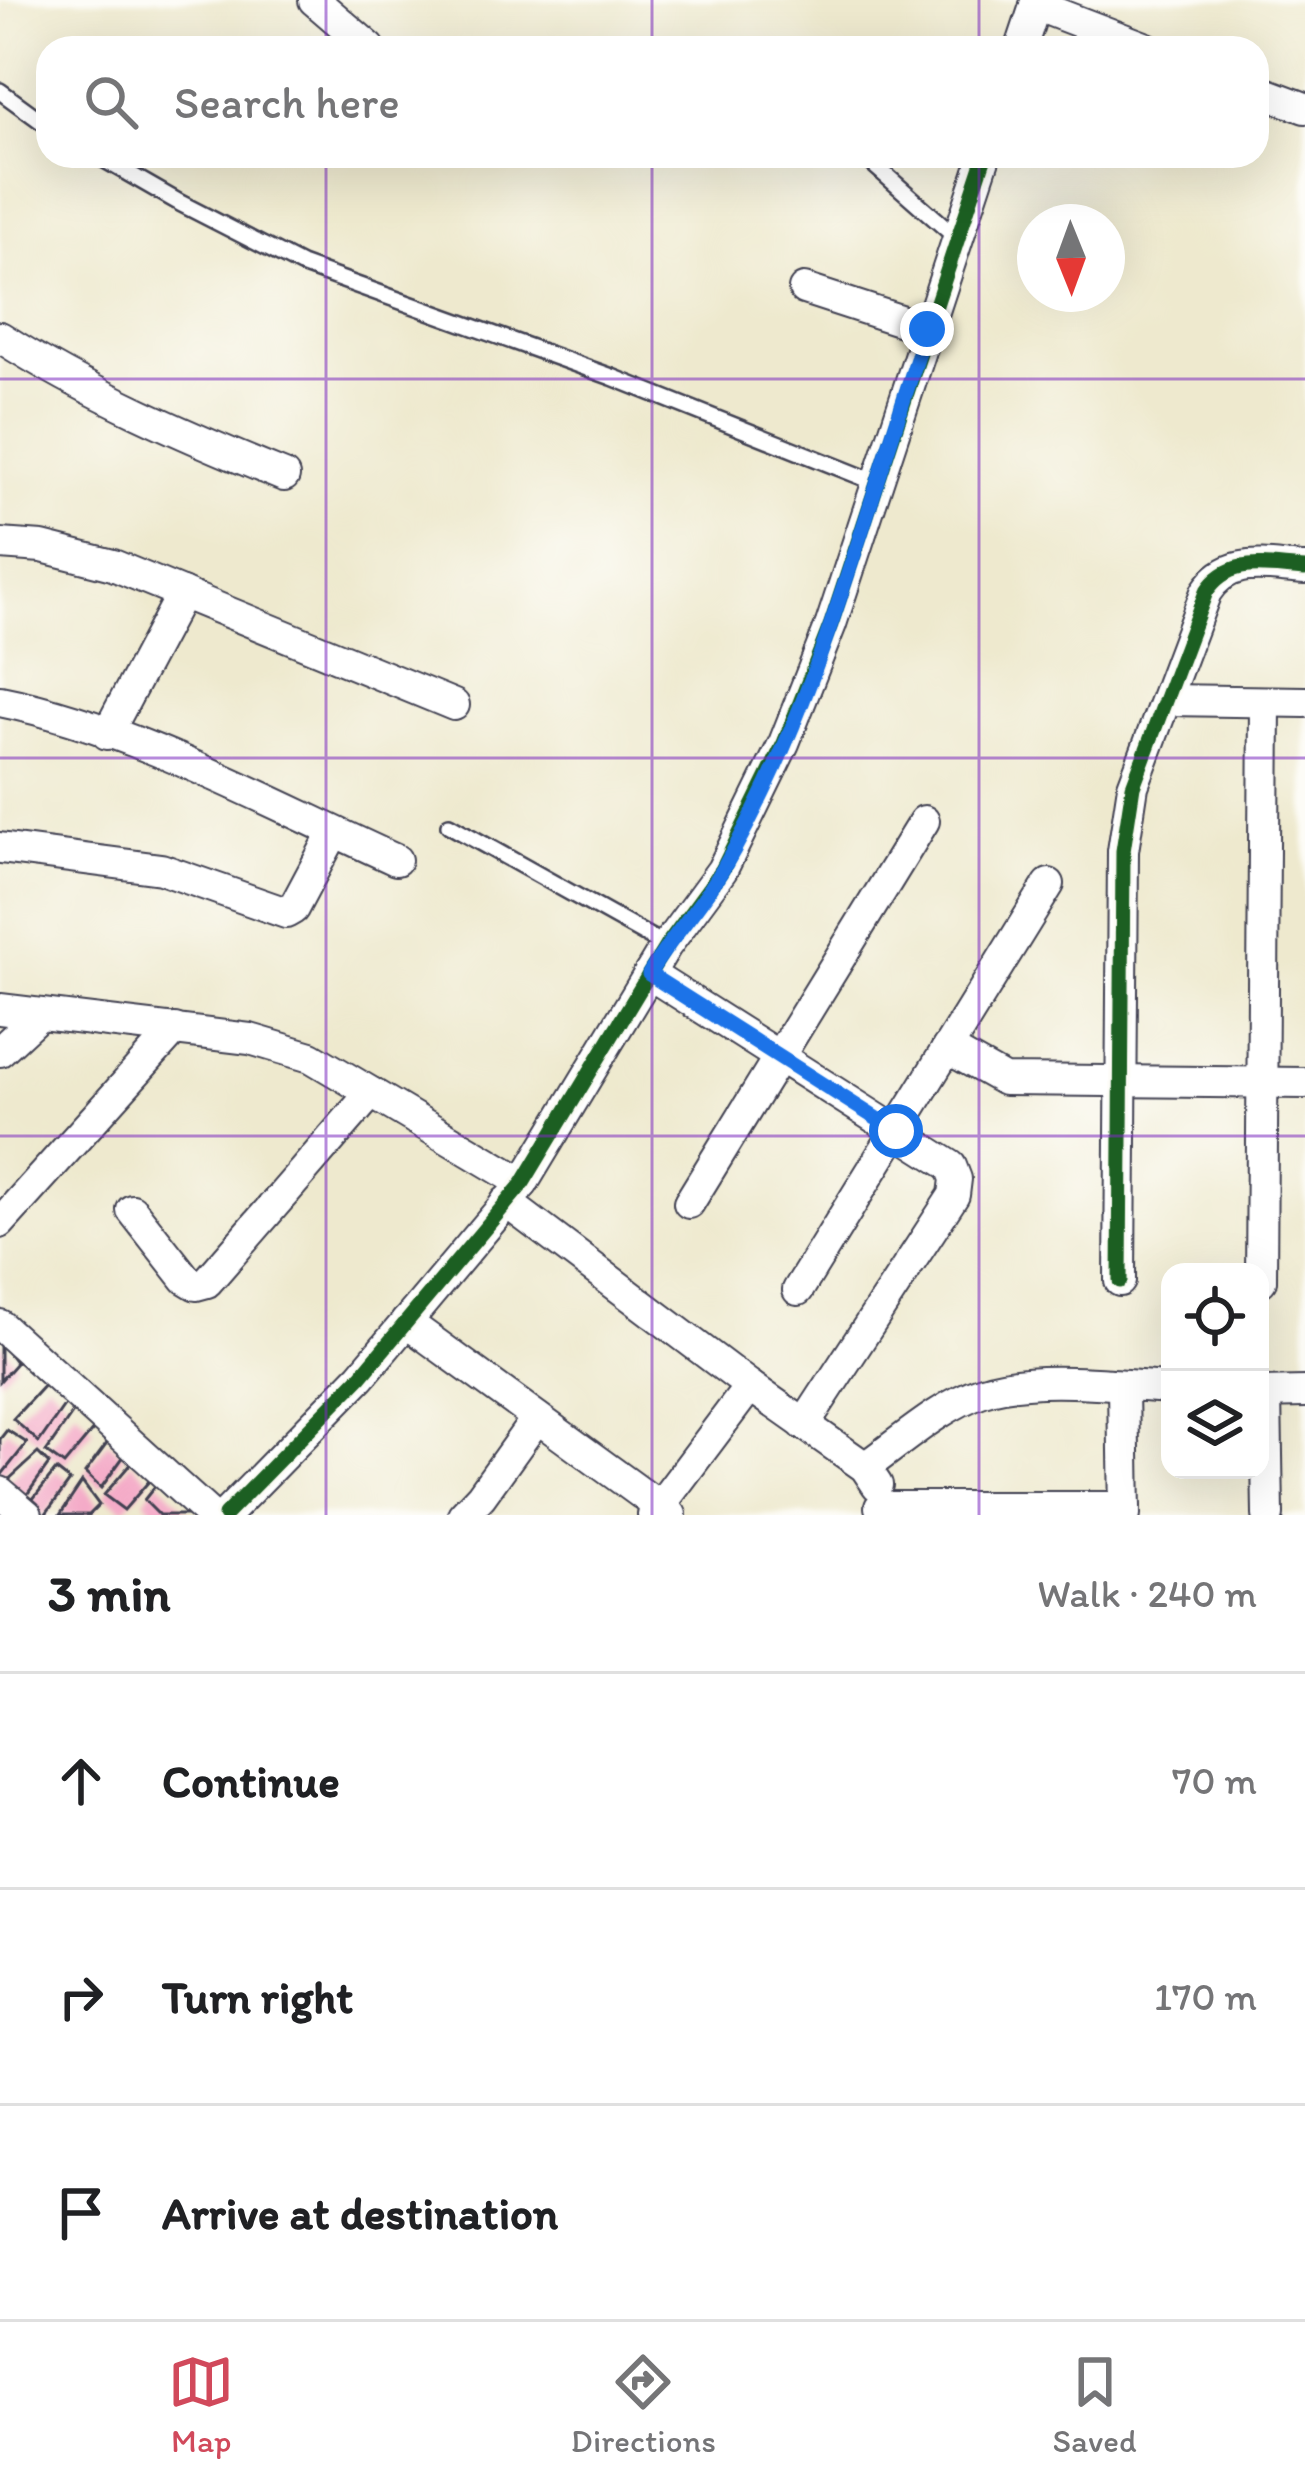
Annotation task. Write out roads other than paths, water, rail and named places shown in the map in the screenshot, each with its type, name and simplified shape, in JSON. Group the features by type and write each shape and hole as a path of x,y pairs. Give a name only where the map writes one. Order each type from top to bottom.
{"street":[{"path":"314,0 356,36"},
{"path":"1025,36 1036,3 1117,36"},
{"path":"1269,94 1305,108"},
{"path":"225,1515 361,1376 515,1192 666,946 722,871 784,742 831,624 981,168"},
{"path":"804,290 927,329"},
{"path":"0,337 51,370 155,422 284,476"},
{"path":"0,544 42,548 113,565 454,705"},
{"path":"1120,1281 1127,813 1206,592 1218,574 1240,566 1305,569"},
{"path":"107,734 182,593"},
{"path":"1166,700 1305,702"},
{"path":"0,701 46,710 107,734 396,860"},
{"path":"1261,1263 1265,702"},
{"path":"689,1203 924,820"},
{"path":"0,848 161,869 286,913 293,909 334,832"},
{"path":"798,1290 1049,884"},
{"path":"649,974 951,1166 956,1179 954,1195 804,1425"},
{"path":"0,1009 250,1040 311,1057 515,1192 750,1386 865,1467 877,1484 880,1511 1125,1511 1123,1386"},
{"path":"0,1051 40,1014"},
{"path":"0,1222 176,1029"},
{"path":"947,1048 1004,1080 1305,1083"},
{"path":"132,1210 186,1279 196,1285 207,1282 371,1094"},
{"path":"406,1322 661,1512 750,1386"},
{"path":"0,1325 210,1515"},
{"path":"865,1467 937,1415 984,1391 1036,1384 1161,1388"},
{"path":"1269,1393 1305,1392"},
{"path":"463,1515 537,1418"},
{"path":"1267,1479 1268,1515"},
{"path":"0,1492 27,1515"}],"lane":[{"path":"0,91 36,117"},
{"path":"119,168 302,265 612,377 874,482"},
{"path":"878,168 958,238"},
{"path":"449,825 666,946"}]}
